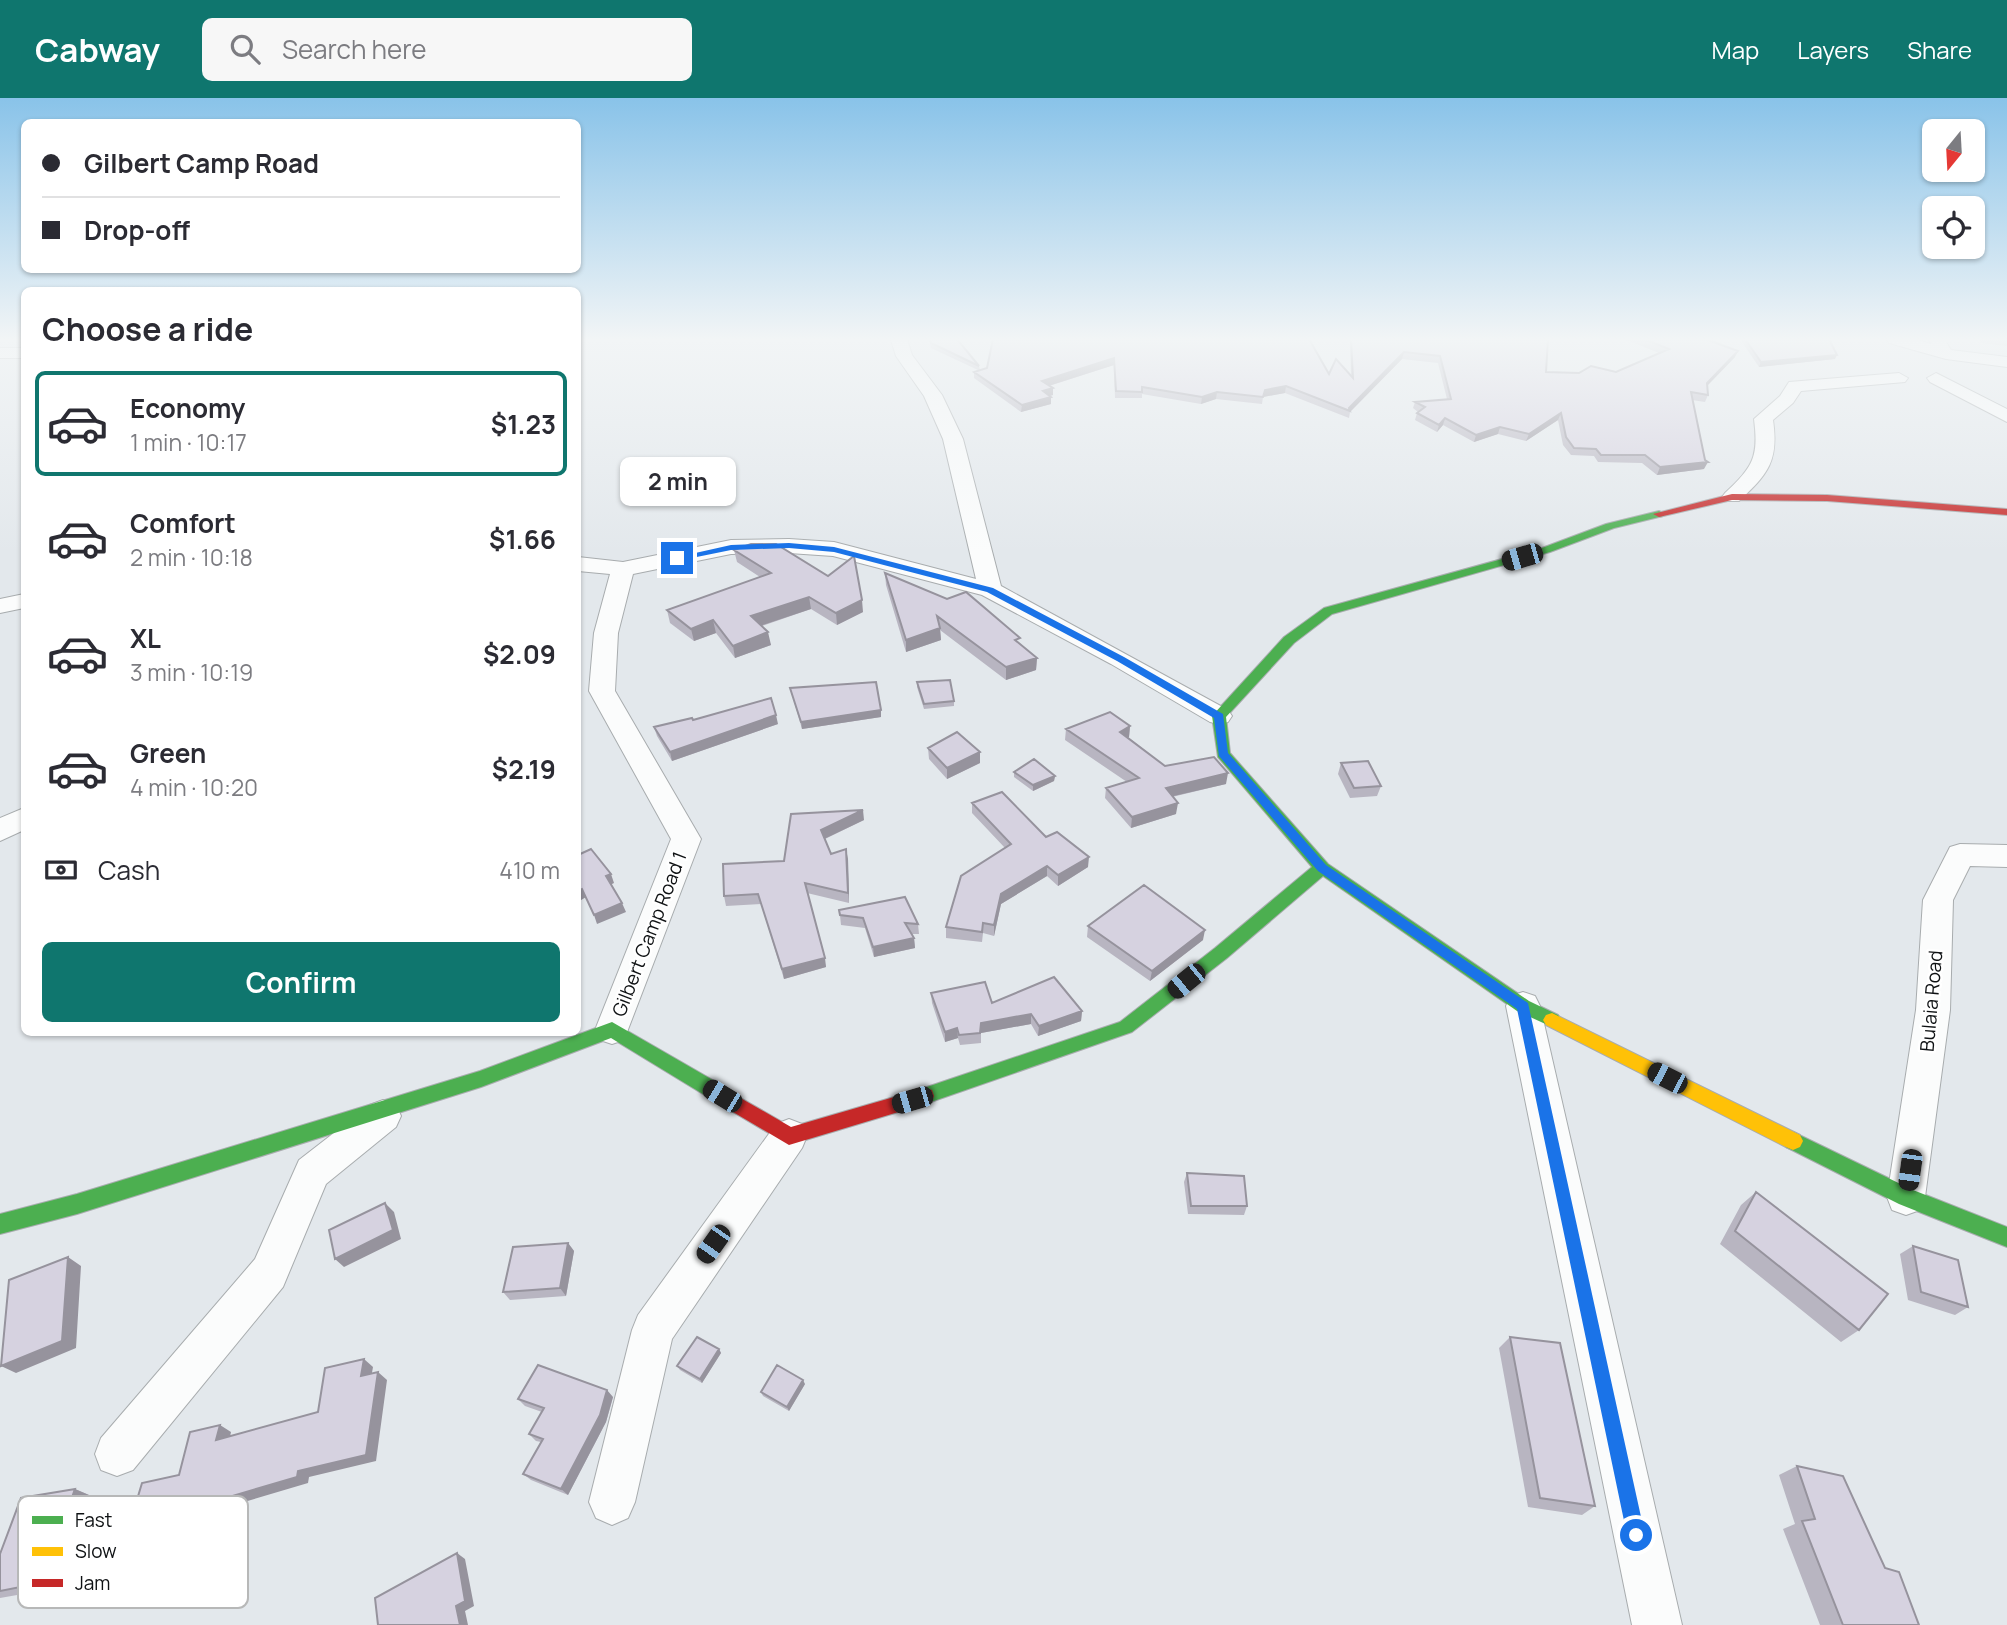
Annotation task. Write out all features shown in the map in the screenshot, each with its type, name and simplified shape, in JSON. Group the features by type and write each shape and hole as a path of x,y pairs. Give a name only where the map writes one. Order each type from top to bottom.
{"street":[{"path":"940,410 953,439 990,590"},
{"path":"1732,497 1761,470 1768,442 1763,419 1774,410"},
{"path":"2007,512 1827,498 1732,497 1610,526 1546,550 1328,611 1289,640 1219,716 1223,754 1322,868 1523,1006 1906,1197 2007,1237"},
{"path":"581,564 622,569 731,547 789,545 834,550 990,590 1120,659 1219,716"},
{"name":"Gilbert Camp Road 1","path":"612,1030 685,839 590,694 622,569"},
{"path":"0,607 21,602"},
{"path":"0,831 21,820"},
{"name":"Bulaia Road","path":"1906,1197 1933,1010 1938,900 1960,855 2007,856"},
{"path":"612,1502 653,1330 789,1136 936,1093 1126,1027 1221,953 1322,868"},
{"path":"1523,1006 1657,1625"},
{"path":"0,1224 77,1204 481,1079 612,1030 789,1136"},
{"path":"117,1454 269,1273 312,1172 397,1104"}],"building":[{"path":"1421,410 1695,410 1705,460 1708,462 1660,467 1645,455 1601,455 1596,449 1574,448 1566,437 1561,413 1529,434 1500,427 1476,435 1445,418 1439,425 1417,413"},
{"path":"751,544 776,544 828,576 854,556 862,600 836,613 809,597 751,616 768,632 733,646 713,620 691,629 667,610 771,573 734,550"},
{"path":"885,573 947,599 966,592 1020,638 1015,640 1037,658 1006,667 937,616 940,628 906,640"},
{"path":"950,680 954,701 924,704 917,682"},
{"path":"876,682 881,710 801,722 790,688"},
{"path":"771,698 776,715 670,752 654,727 692,718 693,720"},
{"path":"1110,712 1130,726 1120,732 1165,766 1214,757 1228,773 1166,788 1178,803 1132,817 1106,788 1139,778 1066,729"},
{"path":"957,732 980,752 947,768 928,748"},
{"path":"1034,759 1055,776 1033,785 1014,772"},
{"path":"1368,761 1381,786 1354,788 1341,763"},
{"path":"1002,792 1046,837 1057,832 1089,857 1058,875 1047,866 1001,894 994,925 983,923 982,932 946,927 961,876 1011,844 972,803"},
{"path":"863,810 821,830 831,854 846,849 848,893 805,883 825,958 782,969 758,894 724,896 723,864 784,861 791,814"},
{"path":"591,849 611,874 606,876 622,903 594,915 581,890 581,854"},
{"path":"1144,885 1205,930 1152,971 1088,926"},
{"path":"905,897 918,924 905,923 914,938 873,947 863,918 840,915 839,910"},
{"path":"1054,977 1082,1011 1039,1026 1031,1014 981,1023 980,1033 959,1035 957,1028 945,1032 931,993 985,982 992,1003"},
{"path":"1187,1173 1244,1176 1247,1206 1191,1206"},
{"path":"1756,1192 1888,1294 1859,1330 1735,1231"},
{"path":"385,1203 393,1230 335,1259 329,1230"},
{"path":"568,1243 560,1288 503,1292 513,1247"},
{"path":"1913,1246 1958,1260 1968,1307 1921,1292"},
{"path":"68,1257 62,1341 1,1366 9,1280"},
{"path":"697,1337 719,1349 700,1379 677,1366"},
{"path":"1510,1337 1560,1343 1595,1506 1540,1498"},
{"path":"364,1359 361,1376 378,1372 366,1455 298,1471 297,1477 232,1496 138,1496 142,1483 179,1475 190,1432 220,1425 216,1440 318,1412 325,1368"},
{"path":"538,1365 607,1390 600,1415 561,1489 523,1474 543,1439 529,1434 544,1408 518,1399"},
{"path":"777,1365 803,1380 787,1407 761,1392"},
{"path":"1797,1466 1843,1476 1885,1568 1899,1572 1919,1625 1843,1625 1802,1521 1815,1519"},
{"path":"75,1489 72,1496 33,1496"},
{"path":"18,1506 18,1587 0,1591 0,1554"},
{"path":"457,1553 465,1601 456,1606 460,1625 378,1625 375,1598"}],"traffic: fast":[{"path":"1552,1020 1523,1006 1322,868 1223,754 1219,716 1289,640 1328,611 1546,550 1610,526 1659,514"},
{"path":"925,1096 1126,1027 1221,953 1322,868"},
{"path":"0,1224 77,1204 481,1079 612,1030 723,1096"},
{"path":"1793,1141 1906,1197 2007,1237"}],"traffic: slow":[{"path":"1552,1020 1793,1141"}],"traffic: jam":[{"path":"1659,514 1732,497 1827,498 2007,512"},
{"path":"723,1096 789,1136 925,1096"}],"route":[{"path":"677,558 731,547 789,545 834,550 990,590 1120,659 1219,716 1223,754 1322,868 1523,1006 1636,1535"}]}
